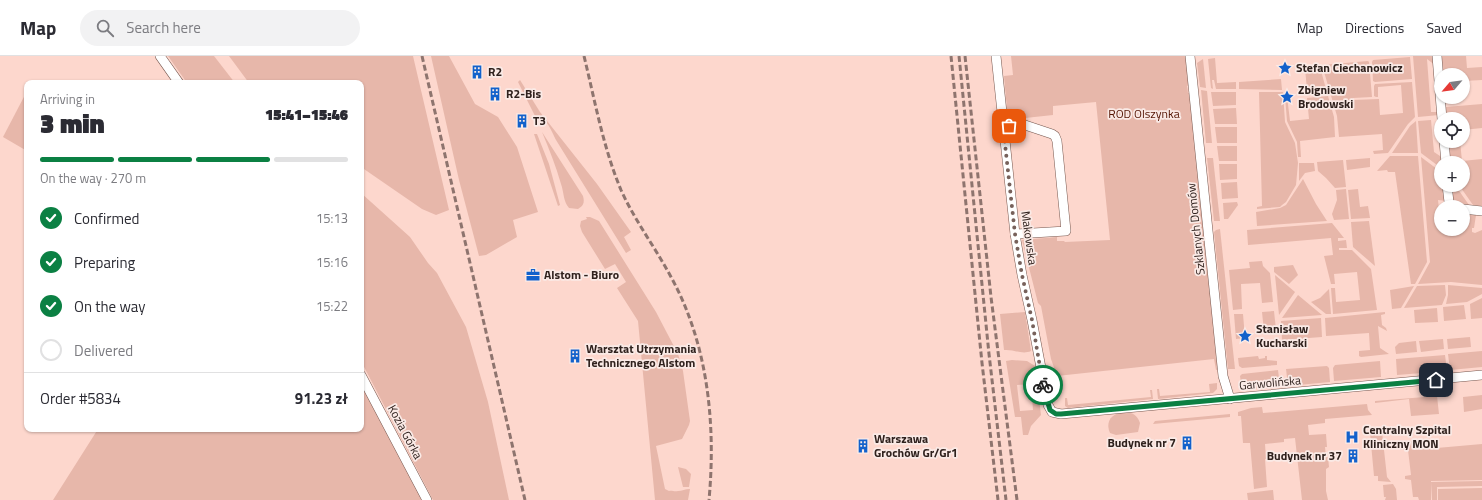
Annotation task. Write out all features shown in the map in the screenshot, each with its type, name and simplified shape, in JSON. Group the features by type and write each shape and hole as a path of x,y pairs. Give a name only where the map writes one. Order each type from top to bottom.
{"street":[{"path":"160,56 177,80"},
{"name":"Makowska","path":"996,56 1015,234 1022,275 1032,320 1046,399 1050,410 1056,414 1061,414"},
{"name":"Szklanych Domów","path":"1190,56 1223,376 1230,398"},
{"path":"1437,56 1441,112"},
{"path":"1003,126 1025,125 1052,134 1055,136 1057,141 1066,231 1015,234"},
{"path":"1470,210 1482,211"},
{"name":"Garwolińska","path":"1061,414 1482,375"},
{"name":"Kozia Górka","path":"364,381 427,500"}],"green space":[{"path":"168,56 214,56 233,80 185,80"},
{"path":"229,56 413,56 449,210 436,215 422,209 364,169 364,80 247,80"},
{"path":"431,56 449,56 475,104 498,117 517,147 538,212 513,220 517,237 486,255 479,256 459,180"},
{"name":"ROD Olszynka","path":"1011,56 1187,56 1190,85 1187,86 1188,93 1190,93 1219,369 1216,370 1214,359 1057,376 1051,359 1041,306 1038,303 1022,240 1057,237 1057,241 1065,242 1110,240 1096,102 1053,106 1053,115 1008,120 1004,76 1013,75"},
{"path":"1413,56 1434,56 1435,65 1427,59 1431,112 1434,112 1434,115 1418,117"},
{"path":"1442,56 1466,56 1467,68 1443,68"},
{"path":"1410,57 1412,79 1373,81 1373,60"},
{"path":"1215,58 1217,83 1236,82 1236,89 1216,89 1214,80 1212,80 1213,89 1211,88 1208,59"},
{"path":"1203,59 1206,88 1200,87 1197,63"},
{"path":"1368,61 1372,97 1353,98 1353,100 1379,99 1380,115 1403,113 1401,85 1378,87 1378,97 1376,97 1374,96 1375,84 1412,82 1415,117 1408,124 1388,153 1374,154 1373,151 1383,150 1382,134 1339,137 1337,116 1322,65"},
{"path":"1320,67 1326,89 1307,90 1305,68"},
{"path":"1482,67 1482,80 1470,81 1470,68 1467,68"},
{"path":"1281,79 1282,90 1239,89 1239,82"},
{"path":"520,80 540,112 597,184 631,232 624,237 631,250 626,253 556,140 548,124 542,118 535,116 518,82"},
{"path":"1201,90 1207,91 1212,143 1206,143"},
{"path":"1211,92 1236,92 1236,105 1213,106"},
{"path":"1259,92 1283,92 1285,122 1295,143 1298,163 1296,185 1286,202 1280,207 1257,209 1257,207 1262,206"},
{"path":"1285,96 1287,96 1290,121 1309,119 1307,98 1328,96 1334,117 1335,137 1300,141 1301,157 1298,157 1297,142 1287,121"},
{"path":"24,97 24,149 3,137"},
{"path":"1482,104 1482,128 1470,129 1470,112 1446,112 1446,107"},
{"path":"1236,108 1237,124 1215,124 1213,109"},
{"path":"1431,120 1434,152 1440,156 1434,156 1434,163 1421,153 1418,121"},
{"path":"1416,121 1418,153 1392,153 1410,126"},
{"path":"1215,127 1237,127 1237,143 1217,143"},
{"path":"542,132 583,196 583,204 578,209 569,208 566,202 557,171"},
{"path":"534,134 537,134 549,164 560,205 558,206"},
{"path":"1217,146 1237,146 1237,161 1219,161"},
{"path":"1450,148 1461,148 1462,156 1450,156"},
{"path":"1390,156 1418,156 1427,262 1415,284 1411,284 1395,172 1388,172 1387,170 1377,171"},
{"path":"1421,157 1434,167 1434,192 1445,192 1446,200 1434,200 1434,236 1470,236 1470,212 1475,213 1476,215 1472,232 1475,233 1482,230 1482,285 1451,282 1418,284 1430,262"},
{"path":"1207,158 1213,158 1220,221 1214,221"},
{"path":"1370,158 1370,167 1347,170 1346,160"},
{"path":"1482,159 1482,206 1473,205 1464,192 1470,192 1470,160"},
{"path":"1343,160 1346,187 1335,188 1318,171 1317,162"},
{"path":"1299,163 1314,163 1315,171 1305,173 1299,181"},
{"path":"1219,164 1237,164 1237,179 1220,180"},
{"path":"1303,179 1327,221 1257,226 1256,212 1280,208 1286,205"},
{"path":"1237,182 1238,198 1222,199 1221,183"},
{"path":"1346,189 1349,219 1334,220 1332,214 1337,200 1336,190"},
{"path":"1358,189 1360,207 1368,206 1370,218 1351,219 1348,190"},
{"path":"1451,192 1460,192 1466,200 1452,200"},
{"path":"364,196 410,237 428,263 437,273 466,327 488,402 509,500 433,500 364,367"},
{"path":"1237,202 1238,205 1228,219 1224,219 1223,203"},
{"path":"586,217 599,221 656,312 678,354 683,371 690,421 682,439 656,446 665,489 675,491 690,489 688,500 655,500 638,321 617,288 626,282 615,264 605,269 582,232 580,226 581,221 587,219"},
{"path":"1369,221 1375,266 1353,247 1351,222"},
{"path":"1332,223 1344,238 1338,238 1338,241 1346,240 1347,248 1339,248 1339,250 1352,250 1371,269 1377,310 1333,314 1331,288 1335,288 1336,302 1360,300 1357,272 1334,274 1335,284 1331,284 1324,256 1333,255 1331,238 1248,245 1247,230"},
{"path":"1220,229 1235,369 1228,369 1214,232"},
{"path":"1262,261 1263,266 1270,273 1273,302 1262,303 1260,283 1241,284 1242,309 1233,310 1229,270 1250,268 1249,262"},
{"path":"1293,265 1298,275 1289,284 1274,272 1274,267"},
{"path":"1275,275 1295,292 1279,315"},
{"path":"1445,285 1446,295 1442,305 1404,308 1417,286"},
{"path":"1448,285 1482,288 1482,294 1467,302 1446,304"},
{"path":"1414,286 1401,308 1392,309 1390,290"},
{"path":"1329,289 1331,314 1326,314 1311,302 1320,298"},
{"path":"1298,295 1322,315 1282,318"},
{"path":"1482,298 1482,318 1471,319 1470,304"},
{"path":"1464,305 1466,319 1444,321 1443,307"},
{"path":"1437,308 1438,322 1415,323 1414,310"},
{"path":"1274,311 1276,330 1264,331 1262,312"},
{"path":"1025,312 1031,351 1024,352 1004,350 1000,314"},
{"path":"1385,312 1385,314 1381,315 1382,325 1387,331 1378,326 1380,348 1389,354 1359,356 1359,351 1370,350 1369,333 1326,336 1325,318"},
{"path":"1234,314 1243,314 1245,338 1236,339"},
{"path":"1321,318 1322,337 1282,340 1281,321"},
{"path":"1470,337 1471,347 1448,349 1447,339"},
{"path":"1443,339 1444,349 1421,352 1419,341"},
{"path":"1416,341 1417,352 1396,354 1395,347 1399,343"},
{"path":"1482,351 1482,367 1450,370 1448,354"},
{"path":"1445,355 1447,371 1397,375 1396,359"},
{"path":"1258,356 1259,359 1267,356 1267,360 1277,361 1277,365 1242,368 1239,366 1238,358"},
{"path":"1006,361 1027,361 1035,366 1041,415 1031,426 1028,435 1023,435 1021,417 1015,417","holes":["1031,384 1033,410 1020,411 1017,385"]},
{"path":"1380,361 1381,377 1334,381 1333,368 1335,365"},
{"path":"1327,366 1329,368 1330,382 1288,386 1286,369"},
{"path":"1278,370 1280,386 1242,390 1240,376 1242,374"},
{"path":"1217,383 1217,389 1213,393 1158,399 1157,389 1159,389 1160,396 1210,392 1209,384"},
{"path":"1150,390 1152,390 1153,399 1068,408 1065,406 1065,398 1067,398 1068,405 1151,397"},
{"path":"364,391 422,500 53,500 96,432 364,432"},
{"path":"1482,395 1482,409 1464,412 1463,397"},
{"path":"1437,396 1439,414 1411,416 1409,399 1375,403 1375,401"},
{"path":"1367,404 1368,410 1372,415 1325,419 1325,423 1308,425 1309,435 1326,434 1327,447 1325,447 1329,467 1326,469 1326,491 1328,500 1302,500 1295,438 1284,439 1284,442 1265,444 1267,487 1254,489 1250,443 1243,443 1241,416 1238,416 1238,412 1251,408 1262,407 1263,413"},
{"path":"1119,413 1129,413 1138,419 1140,423 1138,432 1116,435 1110,433 1108,426 1109,421 1113,416"},
{"path":"1230,414 1230,417 1153,424 1155,421"},
{"path":"1382,432 1387,477 1391,482 1378,481 1378,476 1374,476 1370,433"},
{"path":"1413,441 1414,450 1482,444 1482,480 1431,481 1431,500 1419,500 1418,497 1413,497 1411,480 1405,479 1405,476 1411,475 1408,450 1400,450 1399,442"},
{"path":"678,467 686,469 691,474 689,487 683,487"},
{"path":"1482,481 1482,486 1437,487 1437,500 1432,500 1431,482"},
{"path":"1393,484 1396,489 1397,500 1385,500 1386,497 1384,497 1383,485"},
{"path":"1482,488 1482,500 1438,500 1438,489"},
{"path":"1273,490 1274,500 1248,500 1247,493"}],"railway":[{"path":"422,56 525,500"},
{"path":"584,56 604,141 621,190 632,212 671,277 684,303 694,329 701,357 710,414 711,471 709,500"},
{"path":"951,56 982,363 998,500"},
{"path":"959,56 989,354 1006,500"},
{"path":"965,56 991,297 1017,500"}],"way so far":[{"path":"1009,126 1003,126 1015,234 1043,385"}],"place":[{"name":"Stefan Ciechanowicz","path":"1285,68"},
{"name":"R2","path":"477,72"},
{"name":"R2-Bis","path":"495,94"},
{"name":"Zbigniew Brodowski","path":"1287,97"},
{"name":"T3","path":"522,121"},
{"name":"Alstom - Biuro","path":"533,275"},
{"name":"Stanisław Kucharski","path":"1245,336"},
{"name":"Warsztat Utrzymania Technicznego Alstom","path":"575,356"},
{"name":"Centralny Szpital Kliniczny MON","path":"1352,437"},
{"name":"Budynek nr 7","path":"1187,443"},
{"name":"Warszawa Grochów Gr/Gr1","path":"863,446"},
{"name":"Budynek nr 37","path":"1353,456"}],"route":[{"path":"1043,385 1050,410 1056,414 1061,414 1436,380"}]}
